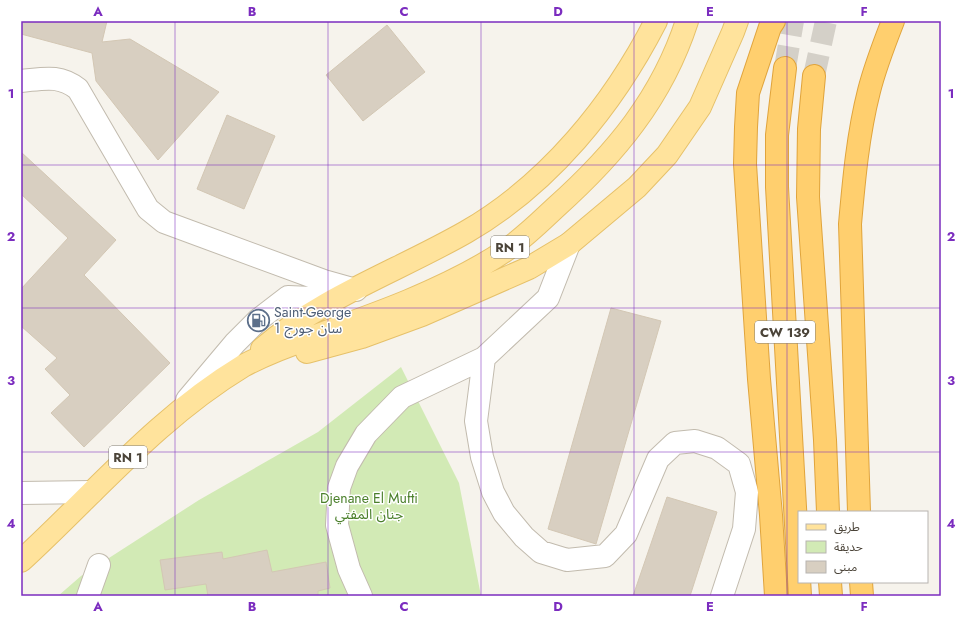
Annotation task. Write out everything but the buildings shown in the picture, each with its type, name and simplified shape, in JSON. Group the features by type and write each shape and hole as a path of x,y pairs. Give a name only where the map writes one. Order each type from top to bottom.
{"highway":[{"path":"774,21 770,28 748,93 745,164 759,379 771,515 776,596"},
{"path":"859,511 850,224 854,179 863,119 869,91 881,51 893,21"},
{"name":"CW 139","path":"785,68 777,135 777,187 798,560"},
{"name":"CW 139","path":"814,76 809,129 808,197 828,511"},
{"name":"CW 139","path":"799,583 800,596"},
{"path":"830,583 831,596"},
{"path":"861,583 862,596"}],"main road":[{"path":"246,365 263,348 298,321 334,299 356,290 466,232 504,208 544,174 583,130 621,83 656,21"},
{"name":"RN 1","path":"21,561 138,448 173,416 202,393 246,365 288,346 408,301 473,270 507,250 586,180 623,138 654,95 681,40 687,21"},
{"path":"246,365 314,351 362,337 461,299 529,268 569,244 637,187 667,155 700,107 734,32 737,21"}],"street":[{"path":"21,81 53,78 71,83 78,89 148,209 164,222 324,281 356,290"},
{"path":"361,596 349,569 337,525 339,488 347,466 366,434 402,397 484,358 548,298 569,244"},
{"path":"173,416 235,344 258,320 288,297 334,299"},
{"path":"484,358 476,421 482,457 493,492 504,513 524,537 541,552 566,560 606,556 626,534 658,459 675,443 695,441 717,448 739,464 747,492 744,528 722,596"},
{"path":"21,493 92,492"},
{"path":"88,596 99,565"}],"green space":[{"name":"Djenane El Mufti جنان المفتي","path":"401,367 459,483 481,596 58,596 81,576 199,500 318,432"}],"tunnel":[{"path":"785,68 793,21"},
{"path":"814,76 826,21"}],"place":[{"name":"Saint-George 1 سان جورج","path":"258,320"}]}
